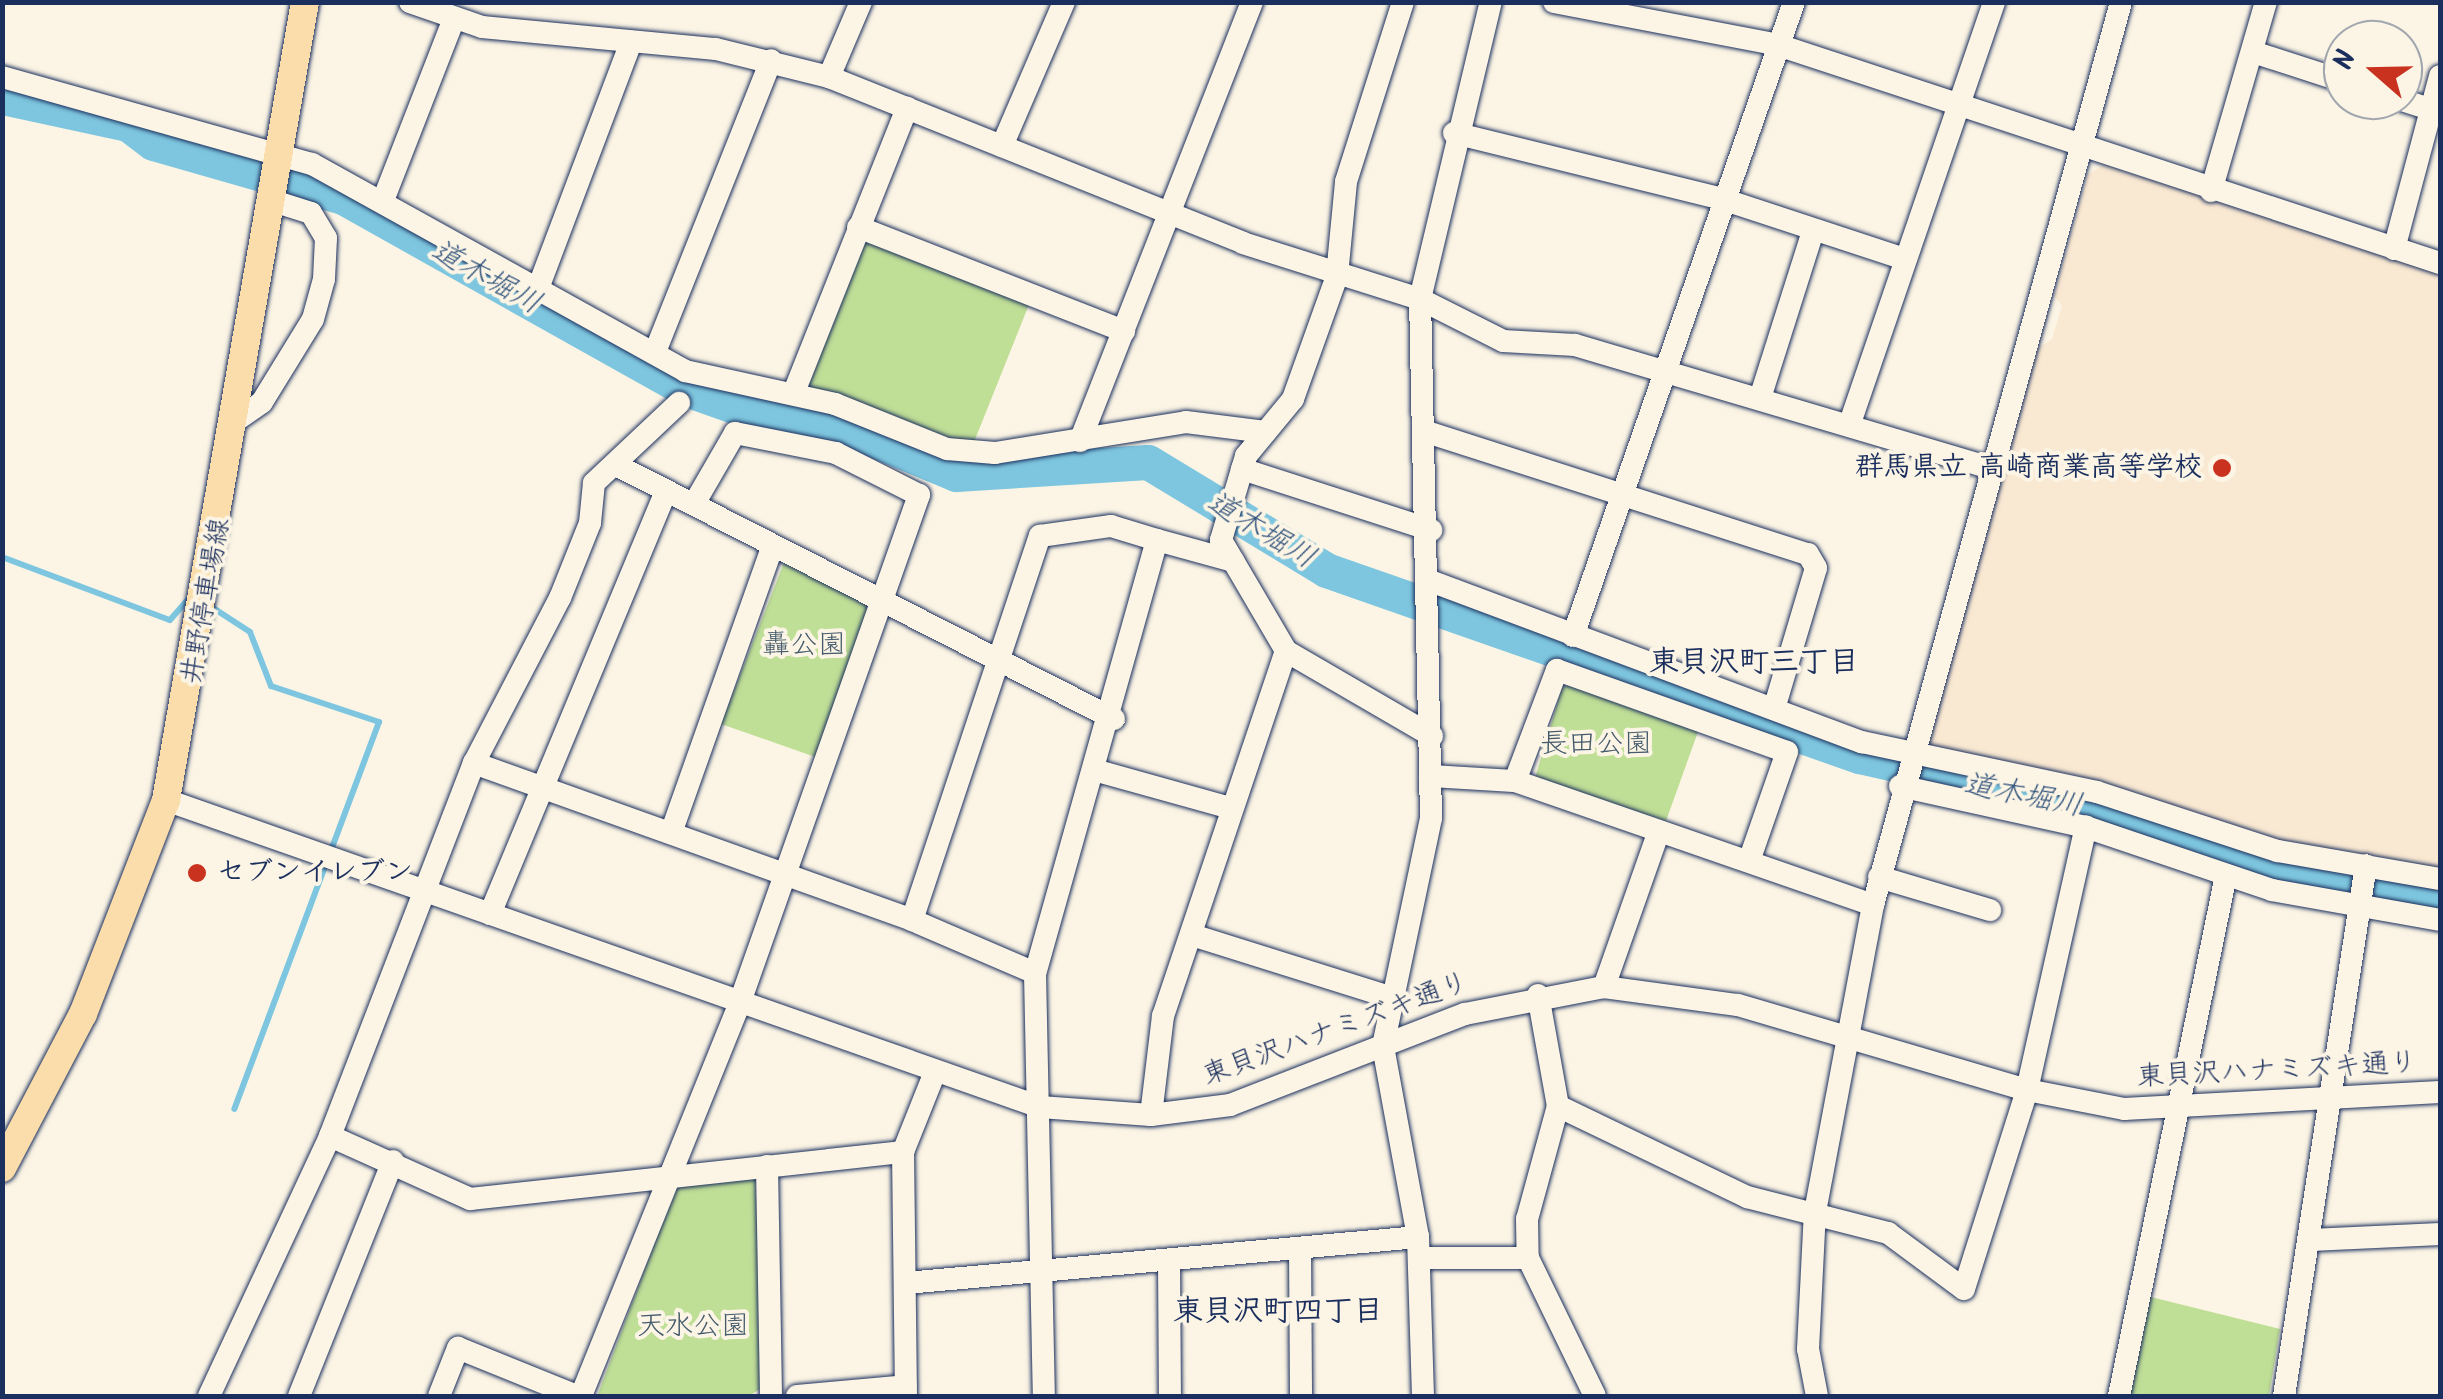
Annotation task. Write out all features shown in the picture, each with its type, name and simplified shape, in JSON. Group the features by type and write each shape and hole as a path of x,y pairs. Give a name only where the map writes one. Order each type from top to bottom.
{"main road":[{"name":"井野停車場線","path":"2,1168 83,1014 166,800 238,419 270,200 305,2"}],"street":[{"path":"410,2 454,18 770,60 829,77 1338,276 1420,299 1503,340 1575,346 1761,395 1988,467"},
{"path":"829,77 861,2"},
{"path":"1002,146 1064,2"},
{"path":"1080,441 1252,2"},
{"path":"1403,2 1346,182 1338,276 1293,398 1242,469 1224,516 1232,561 1286,651 1432,736"},
{"path":"1423,1396 1419,1247 1383,1046 1390,997 1432,818 1430,432 1420,299 1454,133 1491,2"},
{"path":"1554,2 1775,44 1958,108 2440,263"},
{"path":"1573,636 1720,198 1794,2"},
{"path":"1850,423 1994,2"},
{"path":"1817,1396 1808,1348 1815,1212 1873,904 1908,752 2121,2"},
{"path":"2211,191 2266,2"},
{"path":"384,198 454,18"},
{"path":"540,283 631,42"},
{"path":"2252,52 2323,75"},
{"path":"655,352 770,60"},
{"path":"2394,249 2430,151 2432,110 2440,76"},
{"path":"2,78 279,160 312,164 384,198 540,283 655,352 725,387 794,392 947,449 1080,441 1186,422 1266,432"},
{"path":"2423,107 2432,110"},
{"path":"794,392 907,108"},
{"path":"1454,133 1720,198 1905,259"},
{"path":"238,419 262,402 313,319 324,279 326,238 311,212 270,200"},
{"path":"858,227 1124,332"},
{"path":"1761,395 1813,231"},
{"path":"209,1396 330,1136 420,888 474,763 560,598 590,523 594,483 679,403"},
{"path":"1430,432 1808,554 1816,568 1774,709"},
{"path":"439,1396 458,1348 579,1396 740,1002 886,602 915,490 820,448 735,433 694,504"},
{"path":"616,464 1114,719"},
{"path":"1242,469 1431,530"},
{"path":"490,914 666,492"},
{"path":"912,920 1002,664 1040,536 1111,526 1232,561"},
{"path":"1044,1396 1036,974 1114,719 1157,540"},
{"path":"671,834 772,547"},
{"path":"1432,586 1774,709 1908,752 2097,792 2278,851 2440,879"},
{"path":"1151,1115 1163,1016 1192,935 1226,807 1286,651"},
{"path":"1515,782 1557,670 1787,752 1750,858"},
{"path":"474,763 912,920 1036,974"},
{"path":"1098,771 1226,807"},
{"path":"1430,776 1515,782 1750,858 1873,904"},
{"path":"1900,786 2086,827 2226,876 2440,920"},
{"name":"東貝沢ハナミズキ通り","path":"166,800 1040,1107 1151,1115 1230,1105 1383,1046 1538,994 1604,987 1692,994 2027,1090 2182,1111 2440,1092"},
{"path":"1558,1106 1747,1196 1888,1233 1964,1289 2027,1090 2086,827"},
{"path":"1604,987 1659,831"},
{"path":"2284,1396 2366,865"},
{"path":"2119,1396 2182,1111 2226,876"},
{"path":"1880,877 1990,910"},
{"path":"1192,935 1390,997"},
{"path":"1538,994 1558,1106 1527,1219 1528,1258 1595,1396"},
{"path":"797,1396 906,1391 904,1152 935,1072"},
{"path":"330,1136 393,1161 470,1199 673,1172 904,1152"},
{"path":"298,1396 393,1161"},
{"path":"767,1166 771,1396"},
{"path":"2311,1240 2440,1234"},
{"path":"906,1283 1300,1248 1419,1247 1528,1258"},
{"path":"1300,1248 1301,1396"},
{"path":"1169,1261 1170,1396"}],"shaded area":[{"name":"群馬県立 高崎商業高等学校","path":"2104,165 2440,271 2440,874 2278,844 1933,748 1927,738 2038,348 2052,339 2062,306 2054,296 2088,174"}],"green space":[{"path":"870,240 1030,302 974,442 949,444 808,388 860,243"},
{"name":"轟公園","path":"785,560 869,604 821,759 721,724"},
{"name":"長田公園","path":"1572,683 1699,729 1666,821 1535,778 1562,688"},
{"name":"天水公園","path":"755,1175 763,1387 749,1396 598,1394 677,1184"},
{"path":"2147,1296 2280,1329 2269,1396 2127,1396"}],"waterway":[{"name":"道木堀川","path":"2,97 128,124 153,143 343,197 683,388 737,407 838,425 956,474 1148,462 1326,570 1859,756 2093,809 2340,887 2440,905"},
{"path":"2,557 170,620 192,595"},
{"path":"207,604 250,632 271,686 379,722 234,1109"}],"place":[{"name":"群馬県立 高崎商業高等学校","path":"2222,468"},
{"name":"セブンイレブン","path":"197,873"}],"district":[{"name":"東貝沢町三丁目","path":"1754,663"},
{"name":"東貝沢町四丁目","path":"1278,1312"}]}
